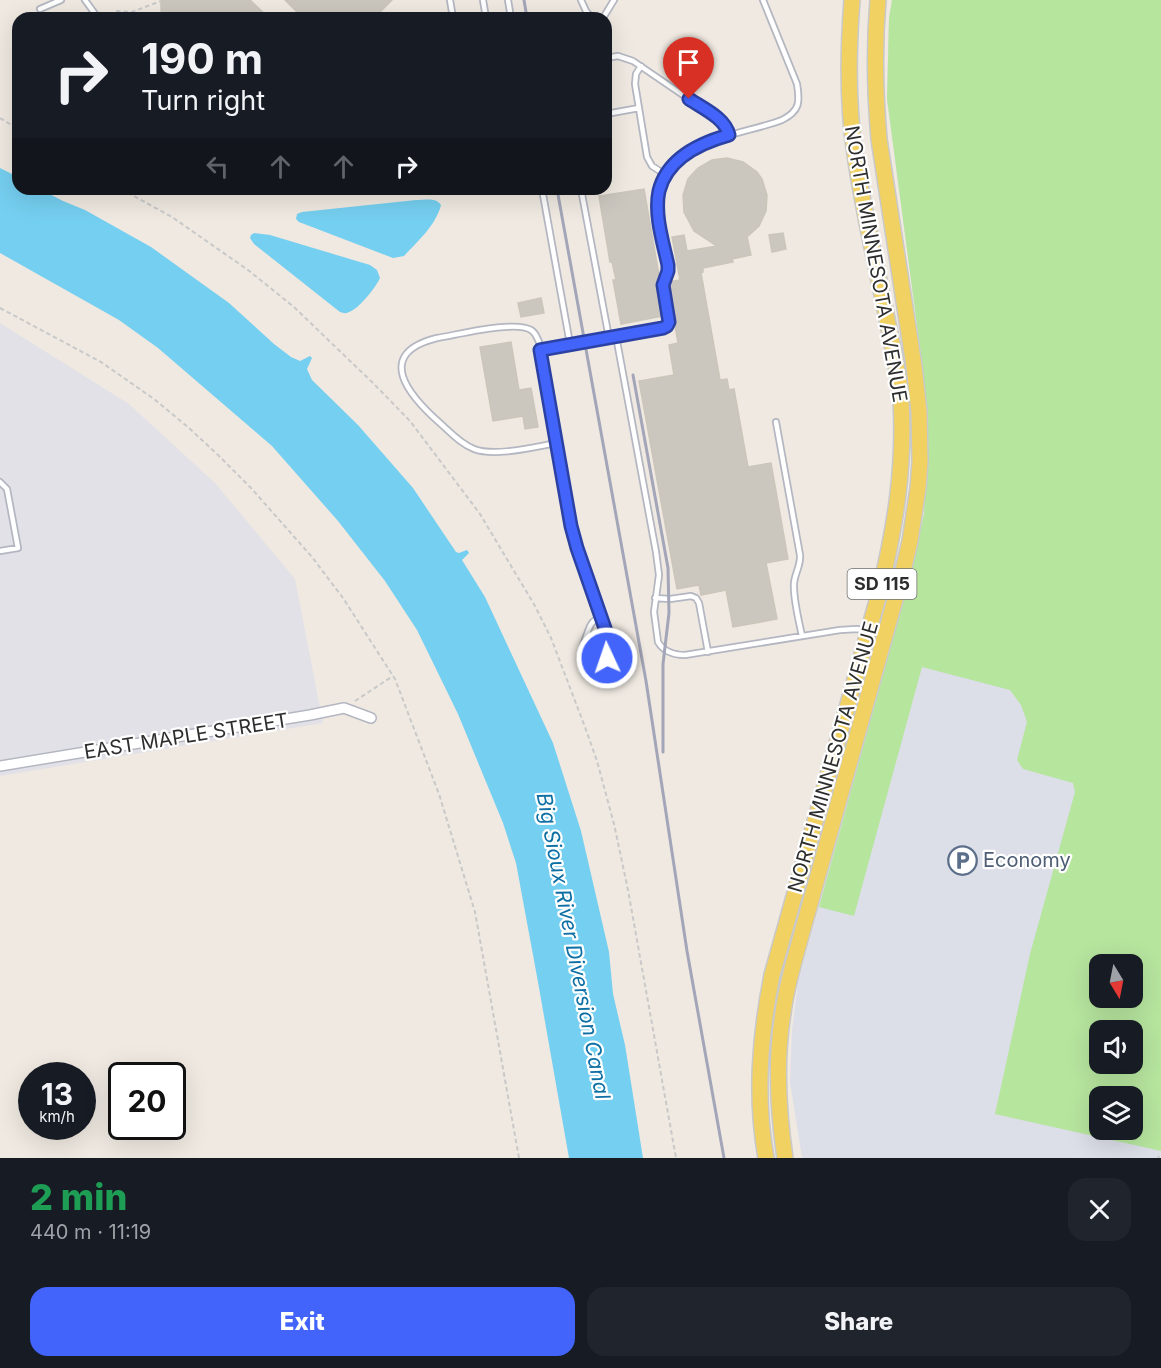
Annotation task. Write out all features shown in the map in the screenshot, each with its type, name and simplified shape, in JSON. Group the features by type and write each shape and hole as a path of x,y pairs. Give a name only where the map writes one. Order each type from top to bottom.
{"main road":[{"name":"NORTH MINNESOTA AVENUE","path":"766,1158 760,1102 760,1056 766,1006 778,950 879,594 894,532 901,476 902,423 896,367 861,193 851,121 849,64 852,0"},
{"name":"NORTH MINNESOTA AVENUE","path":"785,1158 778,1093 779,1037 783,1011 801,936 903,571 918,488 920,436 917,391 876,108 875,48 878,0"}],"street":[{"path":"344,708 370,718"},
{"name":"EAST MAPLE STREET","path":"0,766 344,708"}],"lane":[{"path":"40,9 61,0"},
{"path":"540,350 667,326 669,322 663,285 668,265 659,222 658,201 659,190 666,175 676,161 706,143 782,120 796,110 798,104 797,84 763,0"},
{"path":"612,57 618,56 641,66 721,121 729,135"},
{"path":"641,66 635,80 649,162 666,175"},
{"path":"612,113 639,108"},
{"path":"543,195 570,344"},
{"path":"582,195 609,338"},
{"path":"556,443 486,452 461,442 427,412 408,388 403,378 402,368 407,352 427,340 505,327 530,329 534,332 540,350 574,538 608,637 607,658 603,663 587,664 582,652 583,645 590,625 601,617"},
{"path":"616,336 656,552 659,575 654,612 658,642 661,646 678,655 851,629 864,630 868,633"},
{"path":"776,423 800,555 794,582 802,636"},
{"path":"0,482 7,489 18,548 0,551"},
{"path":"655,598 696,597 708,652"}],"path":[{"path":"116,11 132,12 161,1"},
{"path":"132,195 172,217 248,270 294,307 374,384 410,421 480,514 535,606 551,638 582,717 614,824 676,1158"},
{"path":"0,308 101,362 154,399 211,448 251,488 312,557 343,598 395,679 439,794 475,912 519,1158"},
{"path":"344,708 393,676"}],"shaded area":[{"path":"892,0 1161,0 1161,1158 802,1158 790,1082 792,1030 798,982 910,577 924,514 928,427 922,363 887,99 889,18"},
{"path":"0,323 129,404 215,483 295,579 323,723 0,776"}],"green space":[{"path":"892,0 1161,0 1161,1151 1112,1140 1143,1140 1143,1086 1089,1086 1089,1135 995,1114 1030,954 1075,792 1073,783 1023,769 1017,760 1027,722 1021,705 1010,690 922,667 854,916 819,907 910,577 924,514 928,427 922,363 887,99 889,18"}],"water":[{"name":"Big Sioux River Diversion Canal","path":"0,168 12,174 12,195 52,195 85,210 151,247 229,303 291,357 300,361 310,356 312,358 307,369 312,380 358,425 413,488 456,552 467,550 469,553 462,560 485,597 553,743 581,831 609,952 613,994 625,1045 643,1158 569,1158 516,863 503,823 458,714 417,630 385,581 338,521 272,446 158,348 119,320 0,253"},
{"path":"416,200 439,202 441,205 439,212 426,232 404,256 393,258 296,219 297,214 302,212"},
{"path":"254,233 270,235 370,265 377,270 380,278 358,307 346,313 340,312 254,244 250,238"}],"building":[{"path":"161,0 250,0 263,12 162,12"},
{"path":"285,0 392,0 380,12 297,12"},
{"path":"727,158 743,162 757,172 767,195 766,211 759,226 747,237 751,255 732,259 733,262 703,268 701,273 720,380 727,379 729,390 734,389 748,467 771,463 788,559 766,563 777,619 733,627 726,590 701,595 699,585 677,589 639,381 674,375 669,345 678,343 668,285 669,282 680,280 672,237 684,235 687,251 717,246 694,231 684,212 683,195 688,179 698,168 712,160"},
{"path":"644,189 660,281 663,316 621,324 613,280 616,280 612,262 610,262 599,196"},
{"path":"783,233 786,249 772,252 769,235"},
{"path":"541,298 544,313 521,317 518,303"},
{"path":"511,342 519,390 531,388 538,427 525,429 523,416 493,421 480,347"}],"railway":[{"path":"524,0 526,12"},
{"path":"558,195 646,681 687,951 724,1158"},
{"path":"633,375 668,568 669,613 663,664 663,752"}],"place":[{"name":"Economy","path":"962,860"}],"route":[{"path":"607,658 608,637 571,526 540,350 667,326 669,322 663,280 668,271 668,265 659,222 659,190 669,169 676,161 706,143 729,135 721,121 689,99"}]}
